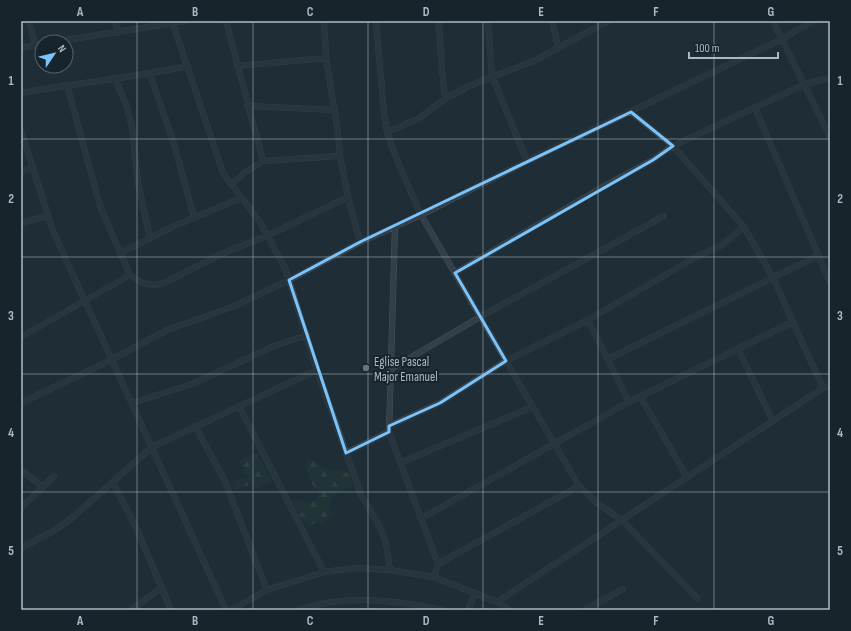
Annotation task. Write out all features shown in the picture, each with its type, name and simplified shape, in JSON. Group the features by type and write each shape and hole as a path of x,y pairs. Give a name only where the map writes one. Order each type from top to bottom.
{"street":[{"path":"29,21 34,41"},
{"path":"115,21 118,33"},
{"path":"74,39 118,33 172,22 187,21"},
{"path":"226,21 247,106 263,161"},
{"path":"324,21 326,58 335,110 340,156 348,197 360,242"},
{"path":"376,21 387,132 420,215 579,486 597,503 622,520 697,598"},
{"path":"439,21 445,99"},
{"path":"488,21 492,76 527,161"},
{"path":"552,21 558,48"},
{"path":"387,132 418,119 445,99 492,76 536,60 608,21"},
{"path":"774,21 830,137"},
{"path":"21,403 111,360 167,330 232,307 289,280 360,242 420,215 527,161 782,39 814,21"},
{"path":"172,22 223,173 268,235 280,257 361,495 379,525 386,542 390,570"},
{"path":"21,48 34,45"},
{"path":"237,66 326,58"},
{"path":"21,93 67,85 150,74 187,66"},
{"path":"150,74 174,144 194,217"},
{"path":"115,78 126,104 132,127 138,183 150,238"},
{"path":"455,273 601,188 653,160 674,146 805,84 830,78"},
{"path":"67,85 100,206 130,275 142,283 154,285 164,282 221,254 268,235 348,197"},
{"path":"247,106 335,110"},
{"path":"755,108 830,282"},
{"path":"631,112 674,146 744,227 773,278 823,388"},
{"path":"21,131 47,216 84,301 132,402 226,610"},
{"path":"231,185 244,173 263,161 340,156"},
{"path":"21,171 33,168"},
{"path":"121,253 194,217 241,198"},
{"path":"21,223 47,216"},
{"path":"391,369 480,317 664,216"},
{"path":"395,226 389,429 400,463 422,518 438,564 434,577"},
{"path":"346,453 440,403 506,361 588,320 698,256 722,245 744,227"},
{"path":"608,359 819,255"},
{"path":"21,337 130,275"},
{"path":"588,320 629,402"},
{"path":"422,518 640,396 793,322"},
{"path":"132,402 192,384 274,346 306,335"},
{"path":"738,349 774,421"},
{"path":"21,548 55,530 113,483 152,447 318,370"},
{"path":"497,602 823,388 830,386"},
{"path":"640,396 687,477"},
{"path":"239,406 324,572"},
{"path":"400,463 532,407"},
{"path":"195,426 224,479 267,590"},
{"path":"21,470 42,486"},
{"path":"21,508 54,476"},
{"path":"113,483 136,527 171,610"},
{"path":"438,564 579,486"},
{"path":"231,610 267,590 324,572 356,568 390,570 434,577 497,602 509,610"},
{"path":"131,610 161,588"},
{"path":"585,610 623,589"},
{"path":"468,610 475,594"},
{"path":"301,610 335,601 408,602 441,610"}],"highlighted area":[{"path":"631,112 673,146 653,160 455,273 506,361 440,403 389,426 389,432 346,453 289,280 360,242"}],"green space":[{"path":"256,453 272,481 253,490 239,461"},
{"path":"310,459 330,470 343,470 350,474 353,485 331,498 328,509 335,514 320,525 319,521 309,526 300,517 292,498 310,504 318,498 319,494 311,482 307,470 306,460"},
{"path":"246,477 249,485 234,490 231,482"}],"place":[{"name":"Eglise Pascal Major Emanuel","path":"366,368"}]}
